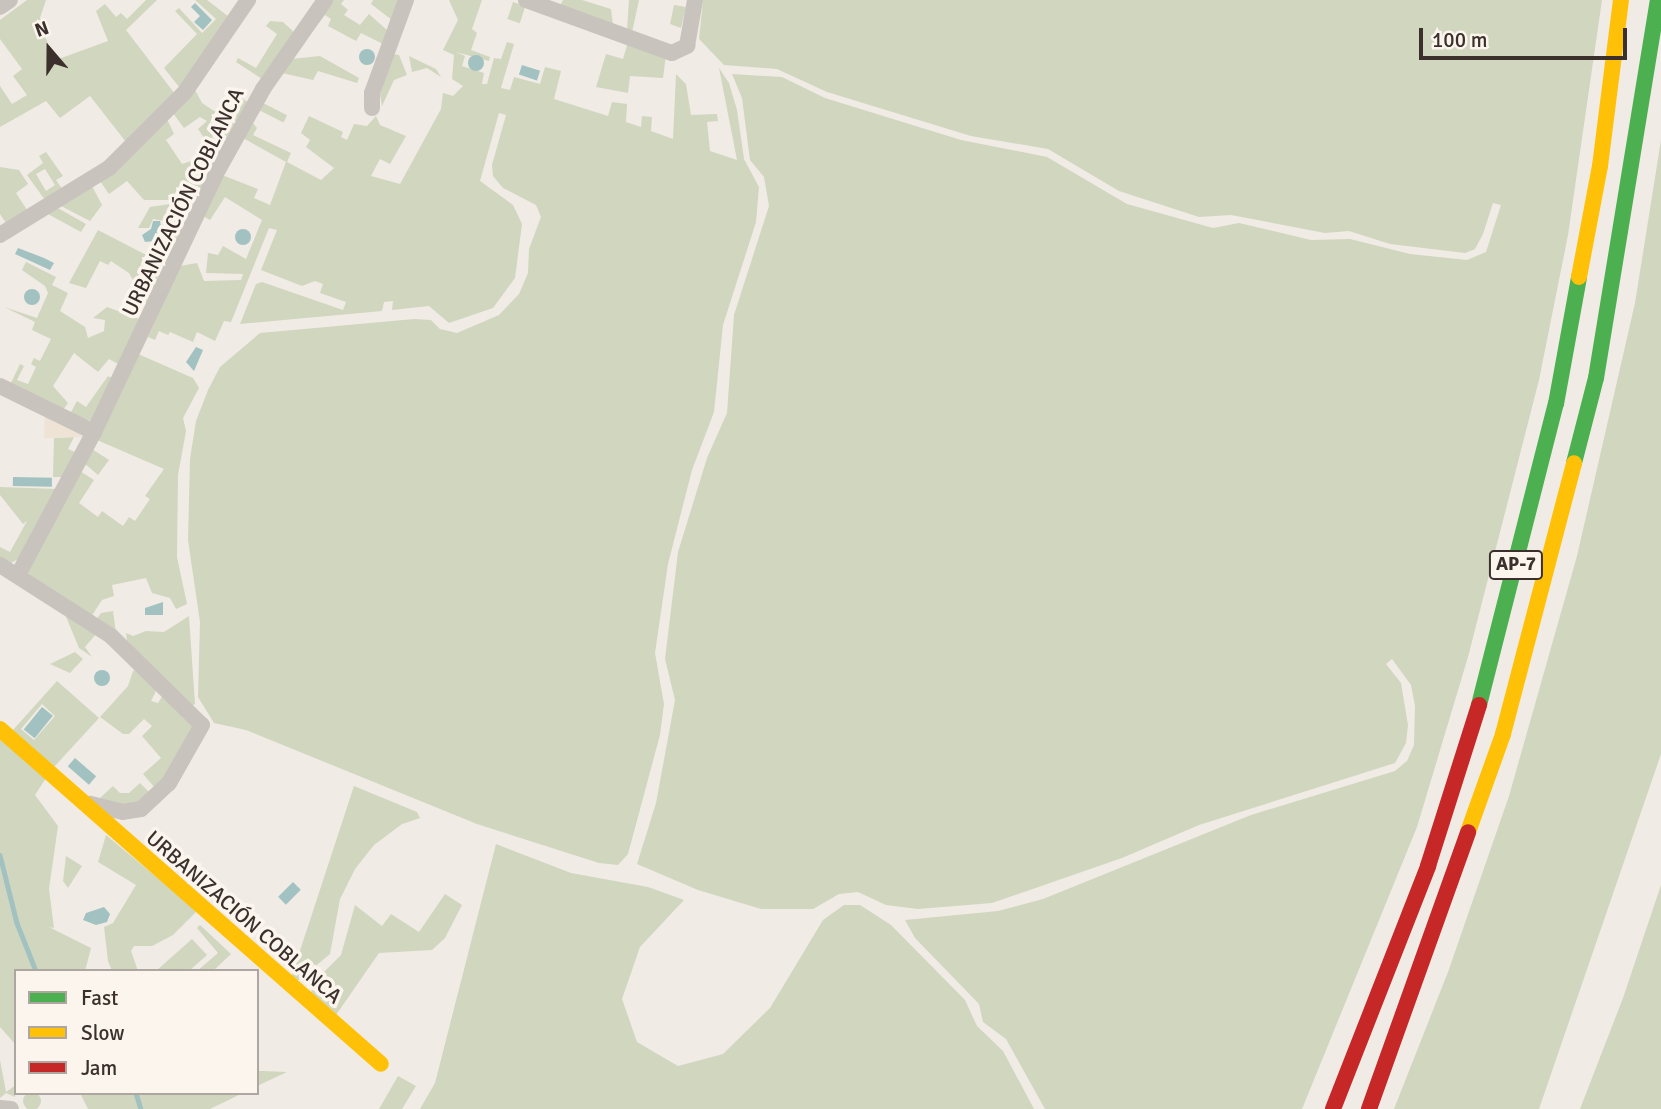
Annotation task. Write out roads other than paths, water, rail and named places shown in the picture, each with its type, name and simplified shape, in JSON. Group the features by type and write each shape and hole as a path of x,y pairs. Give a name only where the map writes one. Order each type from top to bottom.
{"main road":[{"name":"AP-7","path":"1333,1109 1428,866 1477,714 1514,573 1556,404 1595,193 1621,0"},
{"name":"AP-7","path":"1369,1109 1503,734 1596,378 1658,0"},
{"name":"URBANIZACIÓN COBLANCA","path":"0,729 381,1064"}],"street":[{"path":"0,7 10,0"},
{"name":"URBANIZACIÓN COBLANCA","path":"0,235 109,168 185,92 248,0"},
{"name":"URBANIZACIÓN COBLANCA","path":"18,575 94,432 218,170 263,89 325,0"},
{"path":"372,108 372,93 406,0"},
{"path":"526,0 671,52 687,46 695,0"},
{"path":"0,386 94,432"},
{"name":"URBANIZACIÓN COBLANCA","path":"0,565 111,636 202,725 169,783 141,809 123,812 81,800"},
{"path":"0,1108 12,1109"}],"water":[{"path":"195,3 212,20 203,30 194,22 200,16 191,7"},
{"path":"367,49 373,51 373,63 367,65 361,63 359,57 361,51"},
{"path":"476,55 482,57 482,69 476,71 470,69 468,63 470,57"},
{"path":"522,65 540,71 537,80 519,75"},
{"path":"153,221 160,221 162,231 154,241 145,242 142,235 151,229"},
{"path":"240,229 246,229 251,237 249,243 240,245 235,240 235,234"},
{"path":"18,248 54,263 50,270 15,254"},
{"path":"29,289 35,289 40,297 38,303 29,305 24,300 24,294"},
{"path":"196,347 203,350 194,371 186,362"},
{"path":"13,477 52,478 52,487 13,486"},
{"path":"163,602 163,615 145,615 145,608"},
{"path":"99,670 105,670 110,678 108,684 99,686 94,681 94,675"},
{"path":"42,707 53,716 35,738 24,730"},
{"path":"75,758 96,776 89,785 68,766"},
{"path":"293,882 301,890 286,905 278,897"},
{"path":"104,907 110,914 107,922 96,925 83,920 86,913"}],"waterway":[{"path":"0,855 17,923 35,969"},
{"path":"137,1095 141,1109"}]}
